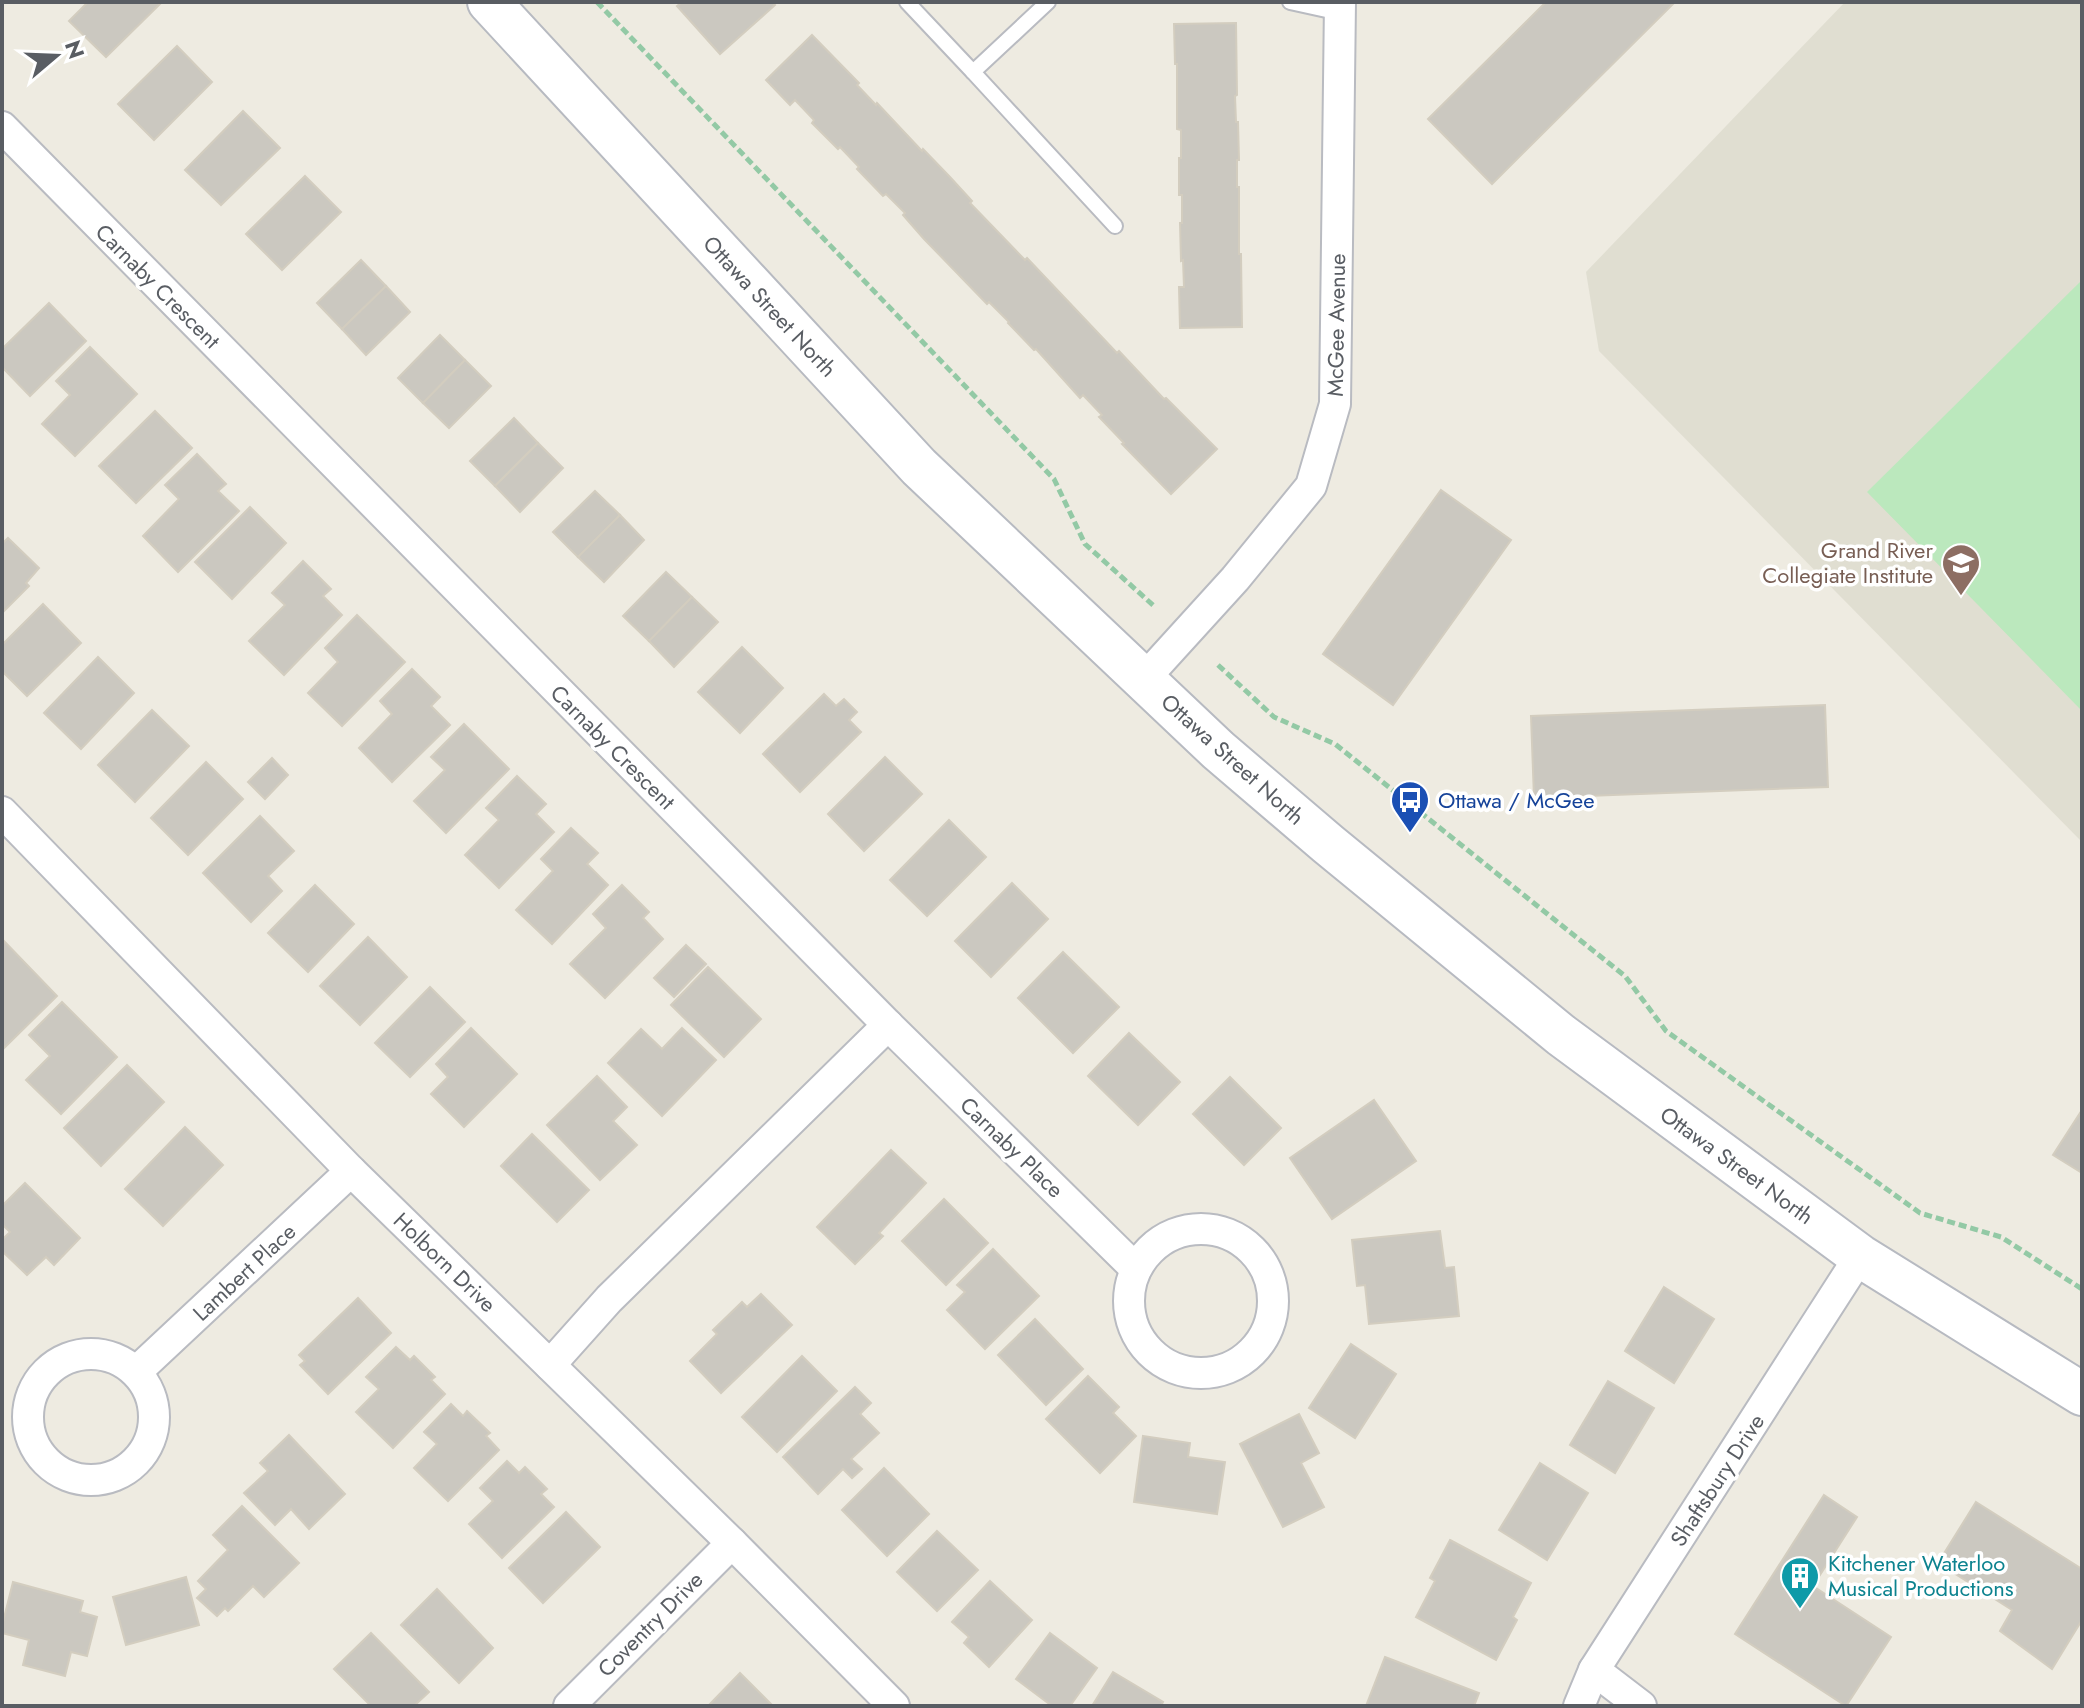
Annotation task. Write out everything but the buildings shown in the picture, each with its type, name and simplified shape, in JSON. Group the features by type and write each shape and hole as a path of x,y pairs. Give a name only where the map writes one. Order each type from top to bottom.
{"main road":[{"name":"Ottawa Street North","path":"489,2 919,467 1218,750 1561,1035 1860,1256 2082,1394"}],"street":[{"name":"McGee Avenue","path":"1144,679 1195,625 1311,486 1335,404 1340,7"},
{"name":"Carnaby Crescent","path":"2,127 888,1025"},
{"name":"Holborn Drive","path":"2,812 351,1171 732,1543 894,1706"},
{"name":"Carnaby Place","path":"888,1025 1136,1269"},
{"path":"550,1365 609,1299 888,1025"},
{"name":"Lambert Place","path":"136,1372 351,1171"},
{"path":"1206,1228 1231,1234 1258,1256 1271,1278 1274,1296 1271,1322 1260,1345 1235,1366 1210,1374 1178,1371 1155,1359 1135,1332 1128,1307 1131,1279 1136,1269 1143,1256 1158,1241 1180,1230 1206,1228"},
{"name":"Shaftsbury Drive","path":"1579,1706 1594,1670 1860,1256"},
{"path":"98,1353 119,1359 136,1372 146,1383 153,1404 154,1426 142,1456 125,1471 109,1478 87,1480 61,1473 44,1459 30,1435 28,1413 33,1392 54,1365 74,1355 98,1353"},
{"name":"Coventry Drive","path":"569,1706 732,1543"},
{"path":"1594,1670 1641,1706"}],"lane":[{"path":"907,2 1115,226"},
{"path":"973,72 1048,2"},
{"path":"1290,2 1340,7"}],"path":[{"path":"597,2 1054,479 1085,544 1154,606"},
{"path":"1218,665 1274,717 1335,744 1625,976 1666,1031 1920,1213 2001,1237 2082,1289"}],"shaded area":[{"name":"Grand River Collegiate Institute","path":"1845,2 2082,2 2082,842 1599,351 1586,272"}],"green space":[{"path":"2082,280 2082,711 1867,492"}],"place":[{"name":"Grand River Collegiate Institute","path":"1961,597"},
{"name":"Ottawa / McGee","path":"1410,834"},
{"name":"Kitchener Waterloo Musical Productions","path":"1800,1610"}]}
